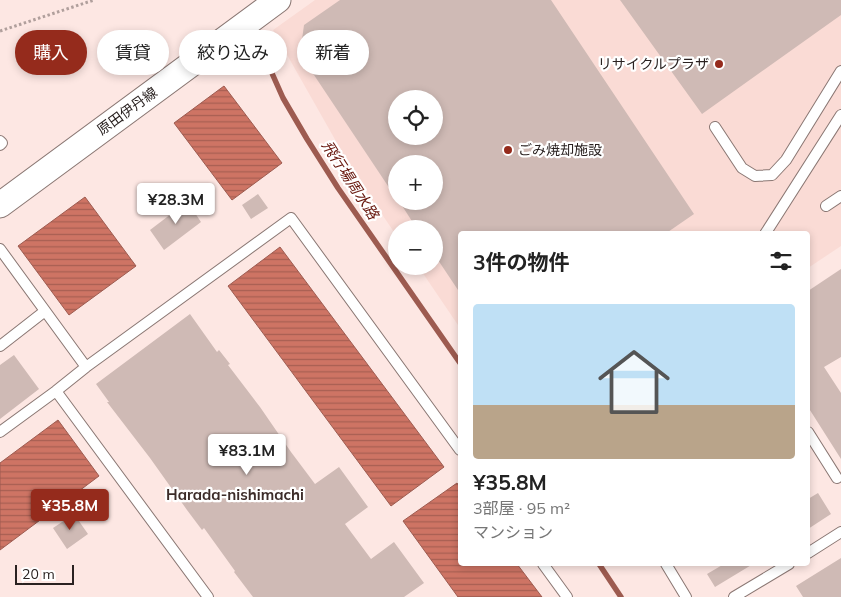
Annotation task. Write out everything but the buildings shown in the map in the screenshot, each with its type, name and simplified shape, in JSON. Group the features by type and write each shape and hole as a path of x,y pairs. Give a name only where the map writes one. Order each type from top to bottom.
{"street":[{"name":"原田伊丹線","path":"0,205 278,0"}],"lane":[{"path":"715,127 742,168 755,176 772,175 786,160 841,71"},
{"path":"767,231 841,115"},
{"path":"0,140 2,144 0,145"},
{"path":"826,206 841,196"},
{"path":"0,432 56,391 86,366 291,218 458,447"},
{"path":"0,249 86,366"},
{"path":"0,346 45,311"},
{"path":"56,391 208,597"},
{"path":"810,435 840,479"},
{"path":"810,552 841,532"},
{"path":"544,566 567,597"},
{"path":"667,566 686,597"},
{"path":"734,597 786,566"}],"path":[{"path":"0,31 94,0"}],"shaded area":[{"path":"315,0 841,0 841,246 810,267 810,231 458,231 458,325 424,275 443,275 443,220 388,220 388,223 354,173 298,75 369,75 369,30 297,30 297,72 287,55 287,30 273,30"},
{"path":"224,86 282,163 232,200 174,123"},
{"path":"85,197 136,266 69,315 18,246"},
{"path":"280,247 444,467 391,506 228,286"},
{"path":"58,420 99,476 0,550 0,463"},
{"path":"457,483 458,566 519,566 542,597 458,597 403,521"}],"waterway":[{"name":"飛行場周水路","path":"273,75 283,98 338,188 458,360"},
{"name":"飛行場周水路","path":"600,566 621,597"}],"place":[{"name":"リサイクルプラザ","path":"719,64"},
{"name":"ごみ焼却施設","path":"508,150"}],"district":[{"name":"Harada-nishimachi","path":"235,495"}]}
